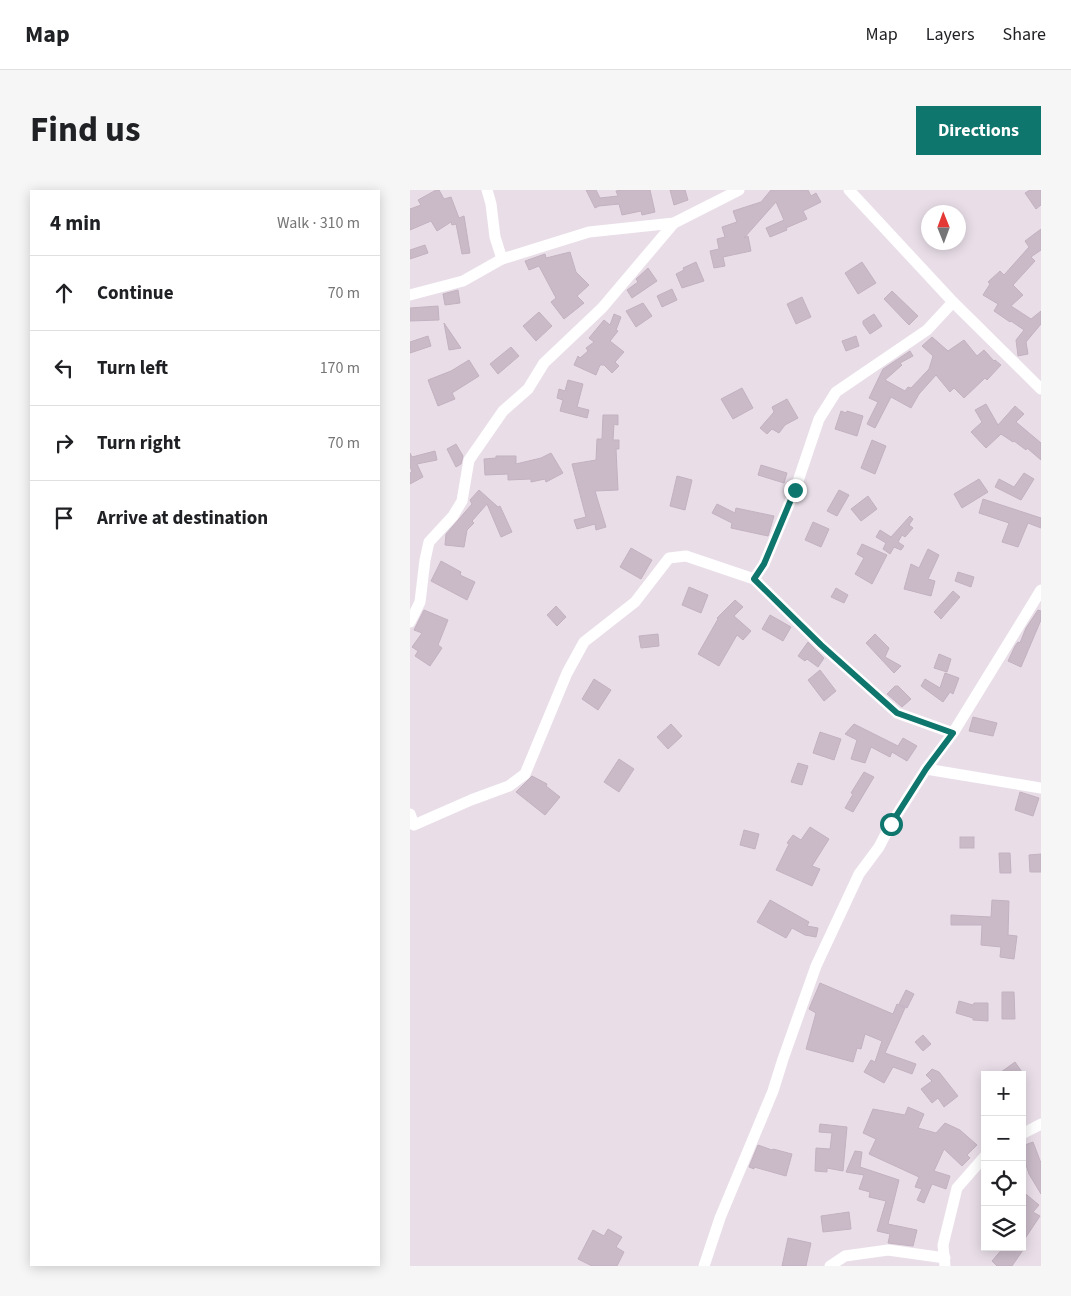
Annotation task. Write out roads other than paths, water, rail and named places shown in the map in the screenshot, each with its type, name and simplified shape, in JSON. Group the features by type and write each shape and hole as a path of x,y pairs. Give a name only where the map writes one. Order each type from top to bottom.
{"street":[{"path":"487,190 491,204 495,237 502,259"},
{"path":"410,294 463,281 502,259 589,232 674,223 739,190"},
{"path":"849,190 954,302 1041,389"},
{"path":"410,622 420,602 429,542 453,516 462,501 469,460 503,412 528,389 544,363 602,308 674,223"},
{"path":"754,579 764,564 791,499 820,419 836,392 927,330 954,302"},
{"path":"410,814 414,825 509,786 525,774 567,673 584,642 635,602 669,558 686,556 754,579 821,645 897,713 953,733"},
{"path":"704,1266 720,1218 774,1091 806,993 830,934 859,874 879,847 891,824 926,769 953,733 1041,590"},
{"path":"926,769 1041,788"},
{"path":"1026,1132 1041,1124"},
{"path":"830,1266 845,1256 888,1250 945,1262 943,1245 957,1188 981,1161"}]}
